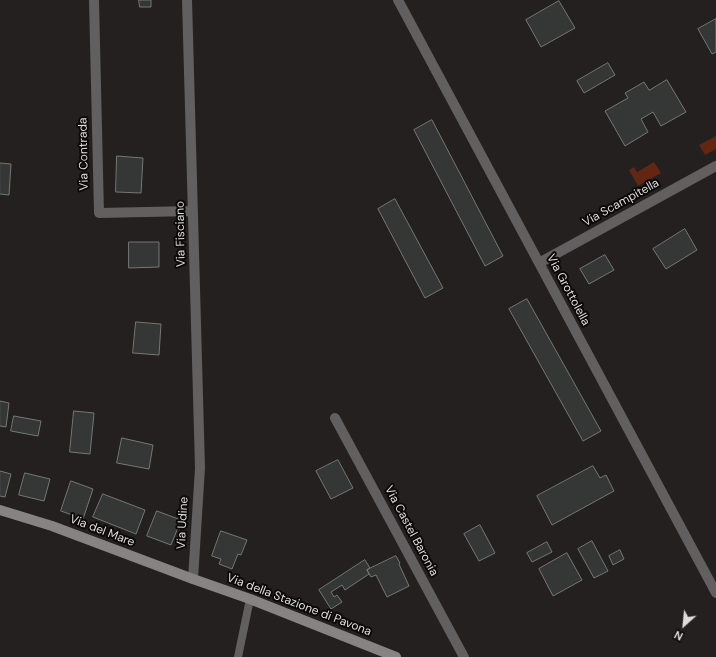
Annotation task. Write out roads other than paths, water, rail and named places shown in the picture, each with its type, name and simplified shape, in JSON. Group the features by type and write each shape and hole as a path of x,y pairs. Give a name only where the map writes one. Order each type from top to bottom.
{"main road":[{"name":"Via del Mare","path":"0,510 52,526 193,579"},
{"name":"Via della Stazione di Pavona","path":"193,579 250,599 396,657"}],"street":[{"name":"Via Contrada","path":"94,0 99,213 193,211"},
{"name":"Via Fisciano","path":"187,0 200,468"},
{"name":"Via Grottolella","path":"398,0 716,593"},
{"name":"Via Scampitella","path":"538,262 716,166"},
{"name":"Via Castel Baronia","path":"335,418 464,657"},
{"name":"Via Udine","path":"193,579 200,468"}],"lane":[{"path":"238,657 250,599"}]}
